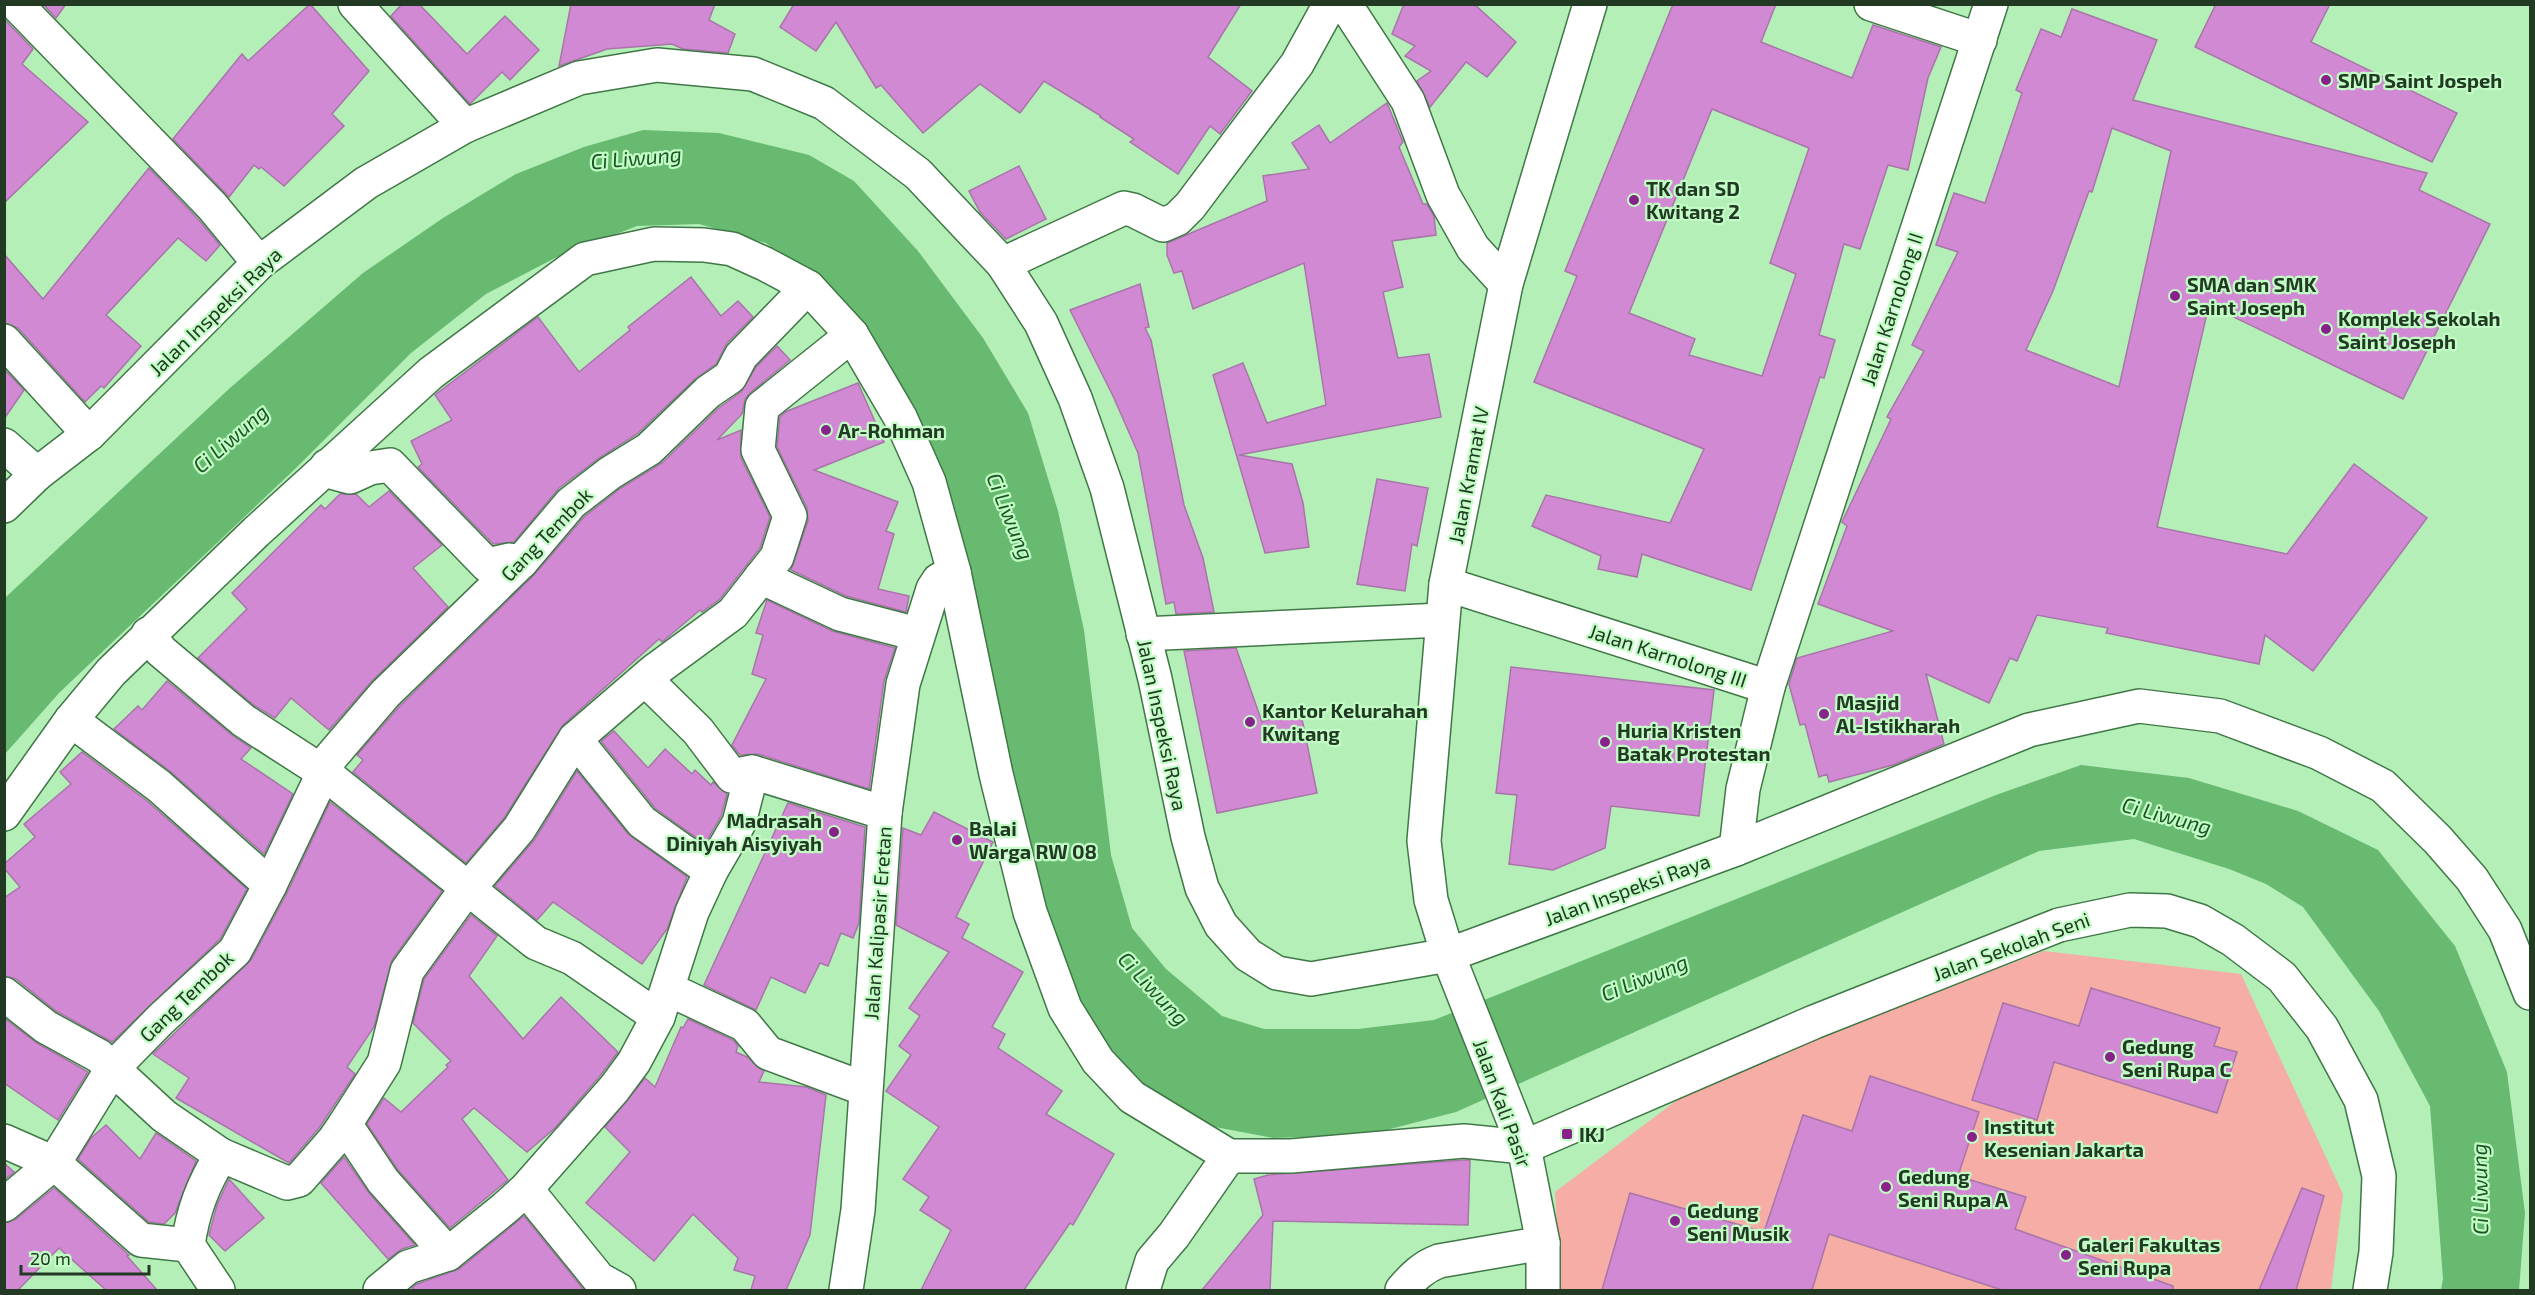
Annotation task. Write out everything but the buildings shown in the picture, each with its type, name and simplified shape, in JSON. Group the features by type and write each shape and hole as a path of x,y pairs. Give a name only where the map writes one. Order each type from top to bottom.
{"street":[{"path":"16,4 212,206 259,263"},
{"path":"355,4 465,126"},
{"path":"1003,264 1124,208 1162,225 1177,219 1190,206 1297,64 1330,4"},
{"path":"1345,4 1408,101 1443,195 1473,248 1506,285"},
{"name":"Jalan Kramat IV","path":"1453,967 1431,900 1424,841 1446,584 1506,285 1590,4"},
{"path":"1871,4 1980,40"},
{"name":"Jalan Karnolong II","path":"1768,687 1991,4"},
{"name":"Jalan Inspeksi Raya","path":"4,506 37,474 89,434 259,263 366,183 465,126 579,78 657,65 753,74 824,102 918,174 1003,264 1041,323 1075,398 1107,489 1143,634 1188,837 1202,888 1221,925 1248,955 1277,973 1311,980 1453,967 2029,730 2139,706 2220,716 2319,753 2383,786 2438,840 2472,879 2505,930 2530,993"},
{"path":"4,814 71,720 111,672 148,634 327,466 431,373 585,260 654,244 704,245 732,249 808,287 852,335 900,417 929,482 954,572 996,774 1030,912 1065,1008 1098,1061 1132,1097 1229,1156 1291,1156 1464,1141 1524,1148"},
{"name":"Gang Tembok","path":"4,1205 54,1163 112,1069 235,951 270,885 331,757 385,694 521,562 572,503 610,473 649,449 708,392 730,377 741,356 808,287"},
{"path":"4,994 46,1027 99,1056 164,1116 221,1155 287,1183 299,1180 345,1125 384,1063 407,971 519,829 575,739 645,679 733,613 777,557 790,516 758,450 762,407 852,335"},
{"path":"4,341 89,434"},
{"path":"4,445 37,474"},
{"path":"327,466 335,473 350,477 370,468 390,465 488,566 509,560 521,562"},
{"name":"Jalan Kalipasir Eretan","path":"846,1290 858,1210 885,813 903,684 933,589 939,580 954,572"},
{"path":"761,578 840,614 917,634"},
{"name":"Jalan Karnolong III","path":"1446,584 1768,687 1743,789 1736,849"},
{"path":"1143,634 1443,620"},
{"path":"148,634 161,651 244,721 323,772 536,943 572,958 663,1003 745,1025 768,1053 865,1089"},
{"path":"645,679 698,731 732,776 752,772 885,813"},
{"path":"71,720 159,786 270,885"},
{"path":"575,739 642,822 711,871"},
{"path":"380,1290 408,1267 448,1254 526,1189 614,1089 634,1062 663,1003 692,912 711,871 739,823 752,772"},
{"name":"Jalan Sekolah Seni","path":"1524,1148 1814,1022 2059,925 2130,910 2167,911 2200,921 2233,940 2282,978 2322,1028 2361,1100 2379,1176 2376,1252 2370,1290"},
{"name":"Jalan Kali Pasir","path":"1453,967 1524,1148 1543,1243 1543,1290"},
{"path":"345,1125 383,1181 448,1254"},
{"path":"4,1141 54,1163 141,1240 188,1245"},
{"path":"218,1290 188,1245 193,1214 208,1177 221,1155"},
{"path":"1143,1290 1152,1261 1229,1156"},
{"path":"526,1189 601,1287"},
{"path":"1402,1290 1427,1265 1543,1243"}],"shaded area":[{"name":"Institut Kesenian Jakarta","path":"2044,951 2241,974 2343,1194 2331,1290 1561,1290 1555,1192 1701,1082"}],"water":[{"name":"Ci Liwung","path":"643,130 719,133 809,155 854,181 918,251 983,338 1028,413 1058,511 1084,630 1111,855 1132,928 1166,969 1222,1016 1264,1029 1358,1029 1434,1020 1996,795 2081,765 2189,778 2298,811 2378,850 2455,946 2507,1072 2525,1213 2519,1290 2441,1290 2443,1279 2430,1106 2379,1011 2303,907 2266,884 2229,869 2134,839 2039,851 1456,1112 1367,1135 1273,1138 1210,1126 1170,1109 1115,1063 1076,1010 1048,938 950,522 822,289 766,243 699,224 637,226 555,258 486,294 411,353 296,468 59,693 5,754 5,599 7,596 230,388 363,273 443,218 516,174 584,147"}],"place":[{"name":"SMP Saint Jospeh","path":"2326,80"},
{"name":"TK dan SD Kwitang 2","path":"1634,200"},
{"name":"SMA dan SMK Saint Joseph","path":"2175,296"},
{"name":"Komplek Sekolah Saint Joseph","path":"2326,329"},
{"name":"Ar-Rohman","path":"826,430"},
{"name":"Masjid Al-Istikharah","path":"1824,714"},
{"name":"Kantor Kelurahan Kwitang","path":"1250,722"},
{"name":"Huria Kristen Batak Protestan","path":"1605,742"},
{"name":"Madrasah Diniyah Aisyiyah","path":"834,832"},
{"name":"Balai Warga RW 08","path":"957,840"},
{"name":"Gedung Seni Rupa C","path":"2110,1057"},
{"name":"IKJ","path":"1567,1134"},
{"name":"Institut Kesenian Jakarta","path":"1972,1137"},
{"name":"Gedung Seni Rupa A","path":"1886,1187"},
{"name":"Gedung Seni Musik","path":"1675,1221"},
{"name":"Galeri Fakultas Seni Rupa","path":"2066,1255"}]}
